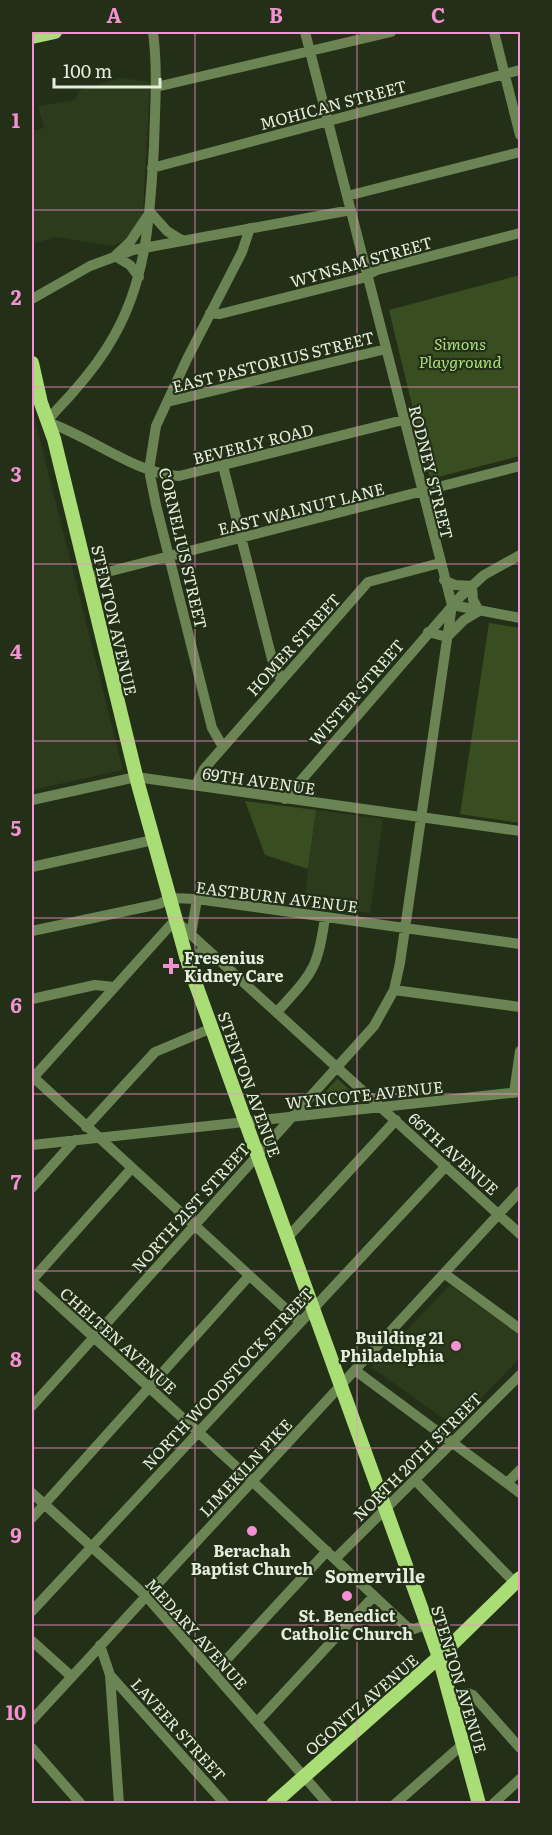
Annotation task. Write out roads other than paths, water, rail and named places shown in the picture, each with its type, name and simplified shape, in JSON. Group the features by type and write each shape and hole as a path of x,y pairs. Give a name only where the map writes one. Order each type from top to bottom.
{"main road":[{"path":"32,38 55,32"},
{"name":"STENTON AVENUE","path":"32,363 47,422 54,438 136,777 171,898 175,920 245,1122 440,1657 479,1803"},
{"name":"OGONTZ AVENUE","path":"273,1803 440,1657 518,1580"}],"street":[{"path":"47,422 55,409 93,369 109,344 128,308 139,277 146,247 153,168 156,87 153,32"},
{"name":"RODNEY STREET","path":"305,32 452,606 405,927"},
{"path":"156,87 391,32"},
{"path":"494,32 520,135"},
{"name":"MOHICAN STREET","path":"153,168 520,70"},
{"path":"347,196 520,152"},
{"path":"32,299 79,272 115,256 146,247 351,210"},
{"path":"150,212 167,231 183,241"},
{"path":"115,256 132,239 150,212"},
{"name":"CORNELIUS STREET","path":"223,747 212,728 149,470 156,426 210,312 242,252 250,228"},
{"name":"WYNSAM STREET","path":"210,312 220,314 520,233"},
{"path":"115,256 130,265 139,277"},
{"name":"EAST PASTORIUS STREET","path":"167,402 386,349"},
{"name":"BEVERLY ROAD","path":"47,422 66,428 149,470 179,476 404,420"},
{"path":"223,466 272,659 281,680"},
{"name":"EAST WALNUT LANE","path":"88,577 520,466"},
{"name":"WISTER STREET","path":"285,799 428,632 472,585 520,555"},
{"name":"HOMER STREET","path":"196,785 204,769 368,582 440,563"},
{"path":"444,580 455,585 472,585 472,595 479,611"},
{"path":"452,606 520,618"},
{"path":"428,632 447,637 458,624 479,611"},
{"path":"32,800 136,777"},
{"name":"69TH AVENUE","path":"136,777 520,831"},
{"path":"32,867 153,840"},
{"name":"EASTBURN AVENUE","path":"32,932 159,904 171,898 197,899 520,944"},
{"path":"191,935 197,899"},
{"path":"277,1012 312,972 321,949 325,917"},
{"path":"175,920 32,1077 299,1322"},
{"name":"66TH AVENUE","path":"175,920 520,1234"},
{"name":"NORTH 21ST STREET","path":"32,1406 374,1026 394,990 405,927"},
{"path":"190,968 196,956 201,951 207,950"},
{"path":"32,999 94,985 114,987"},
{"path":"394,990 520,1008"},
{"path":"86,1126 156,1052 212,1028"},
{"path":"518,1093 520,1051"},
{"name":"WYNCOTE AVENUE","path":"32,1145 518,1093"},
{"path":"288,1237 396,1120"},
{"path":"32,1188 75,1140"},
{"name":"NORTH WOODSTOCK STREET","path":"32,1611 197,1431 446,1166"},
{"path":"33,1286 131,1169"},
{"name":"LIMEKILN PIKE","path":"100,1645 356,1371 520,1191"},
{"path":"444,1274 520,1329"},
{"path":"32,1518 249,1276"},
{"name":"CHELTEN AVENUE","path":"33,1286 149,1387 410,1629 428,1624"},
{"path":"356,1371 520,1493"},
{"name":"NORTH 20TH STREET","path":"214,1673 331,1555 386,1509 520,1375"},
{"path":"507,1483 520,1470"},
{"path":"415,1480 518,1580"},
{"name":"MEDARY AVENUE","path":"32,1493 146,1596 328,1803"},
{"path":"256,1722 374,1596"},
{"path":"32,1641 72,1677"},
{"path":"100,1645 110,1676 119,1803"},
{"path":"32,1720 100,1645"},
{"name":"LAVEER STREET","path":"110,1676 225,1803"},
{"path":"451,1698 467,1693 473,1695 520,1748"},
{"path":"395,1803 463,1744"},
{"path":"32,1748 81,1803"},
{"path":"492,1803 520,1779"}],"place":[{"name":"Fresenius Kidney Care","path":"171,966"},
{"name":"Building 21 Philadelphia","path":"456,1346"},
{"name":"Berachah Baptist Church","path":"252,1531"},
{"name":"St. Benedict Catholic Church","path":"347,1596"}],"district":[{"name":"Somerville","path":"375,1575"}],"park label":[{"name":"Simons Playground","path":"460,352"}]}
